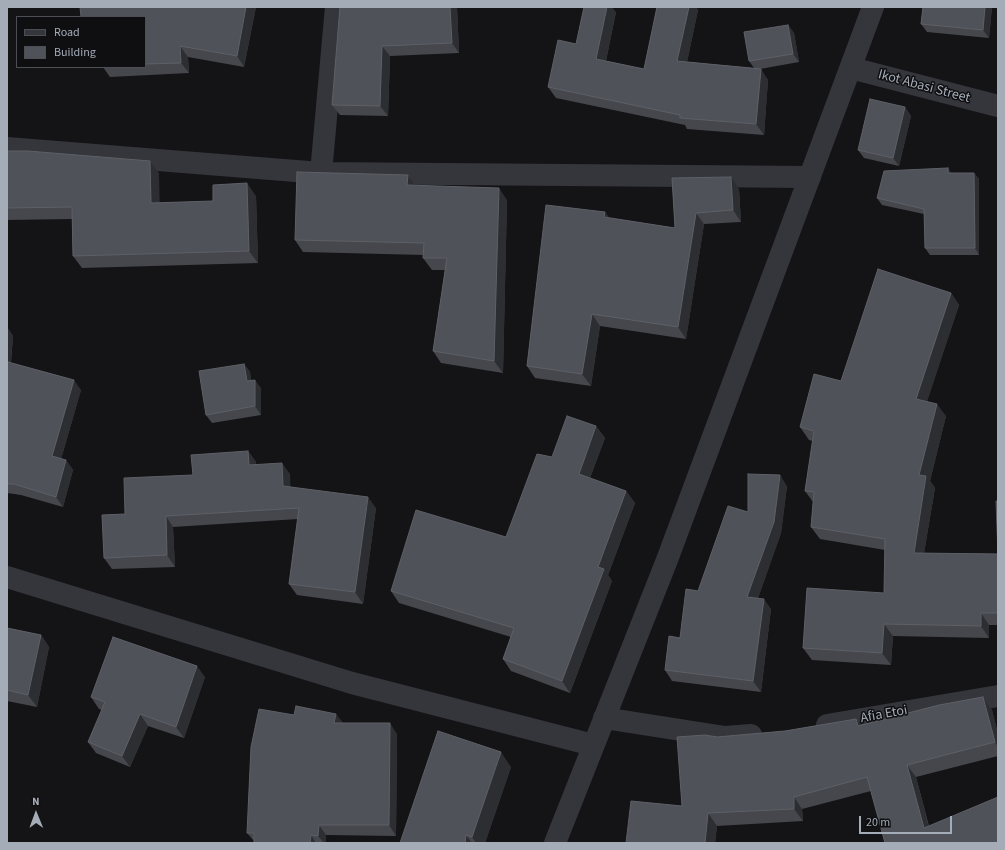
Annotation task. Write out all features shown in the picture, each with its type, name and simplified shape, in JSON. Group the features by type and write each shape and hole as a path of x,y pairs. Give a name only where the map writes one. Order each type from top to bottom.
{"street":[{"path":"321,173 336,7"},
{"path":"555,843 667,560 873,7"},
{"name":"Ikot Abasi Street","path":"851,68 998,106"},
{"path":"7,148 321,173 810,177"},
{"path":"7,577 352,683 593,745"},
{"name":"Afia Etoi","path":"808,728 998,696"},
{"path":"604,718 726,737 770,733"}],"building":[{"path":"80,7 246,7 237,56 180,46 181,63 146,64 146,16 81,16"},
{"path":"340,7 450,7 452,43 382,46 380,106 332,105"},
{"path":"584,7 607,7 596,59 644,69 657,7 689,7 677,61 761,69 756,124 680,118 680,115 548,87 558,40 576,44"},
{"path":"923,7 985,7 983,30 921,24"},
{"path":"788,25 793,54 749,61 744,32"},
{"path":"870,99 905,107 893,158 858,150"},
{"path":"7,151 28,151 150,161 151,203 213,201 213,185 247,183 249,251 73,256 72,207 7,208"},
{"path":"948,168 948,173 974,173 975,248 925,248 924,209 877,198 884,171"},
{"path":"297,172 408,175 407,185 499,188 494,361 433,351 447,258 423,258 424,243 295,240"},
{"path":"731,177 733,210 696,213 678,327 592,314 582,374 527,366 546,205 605,212 604,217 675,228 672,178"},
{"path":"878,269 951,293 916,399 937,404 919,475 926,476 914,553 998,554 998,613 981,613 981,626 884,624 882,653 803,648 807,588 884,593 885,539 811,527 814,492 805,491 814,431 800,427 814,374 841,381"},
{"path":"8,362 74,380 52,456 66,460 56,497 14,484 7,484"},
{"path":"244,364 247,381 255,380 255,406 206,415 199,371"},
{"path":"567,416 596,426 579,474 626,491 598,567 604,569 562,681 503,659 514,628 391,591 416,510 506,537 537,454 552,457"},
{"path":"248,451 249,465 282,463 283,486 368,497 355,592 289,584 299,508 166,516 167,555 104,558 102,515 125,514 124,478 193,475 191,455"},
{"path":"748,474 780,475 774,522 747,597 764,599 753,681 665,670 669,636 680,638 686,589 698,591 728,506 748,512"},
{"path":"996,501 998,501 998,554"},
{"path":"7,628 41,635 28,695 7,690"},
{"path":"113,637 197,666 176,727 140,714 122,756 88,742 105,702 91,697"},
{"path":"983,697 995,742 907,765 924,828 998,797 998,843 885,843 867,777 794,797 794,809 708,813 705,843 626,843 631,801 682,806 677,737 705,735 717,737 785,731 856,719 858,726 939,705"},
{"path":"296,706 336,714 334,723 390,723 389,825 319,825 318,836 311,835 310,843 254,843 254,833 247,833 251,747 259,709 294,715"},
{"path":"438,731 501,752 472,837 466,835 465,843 400,843"}]}
